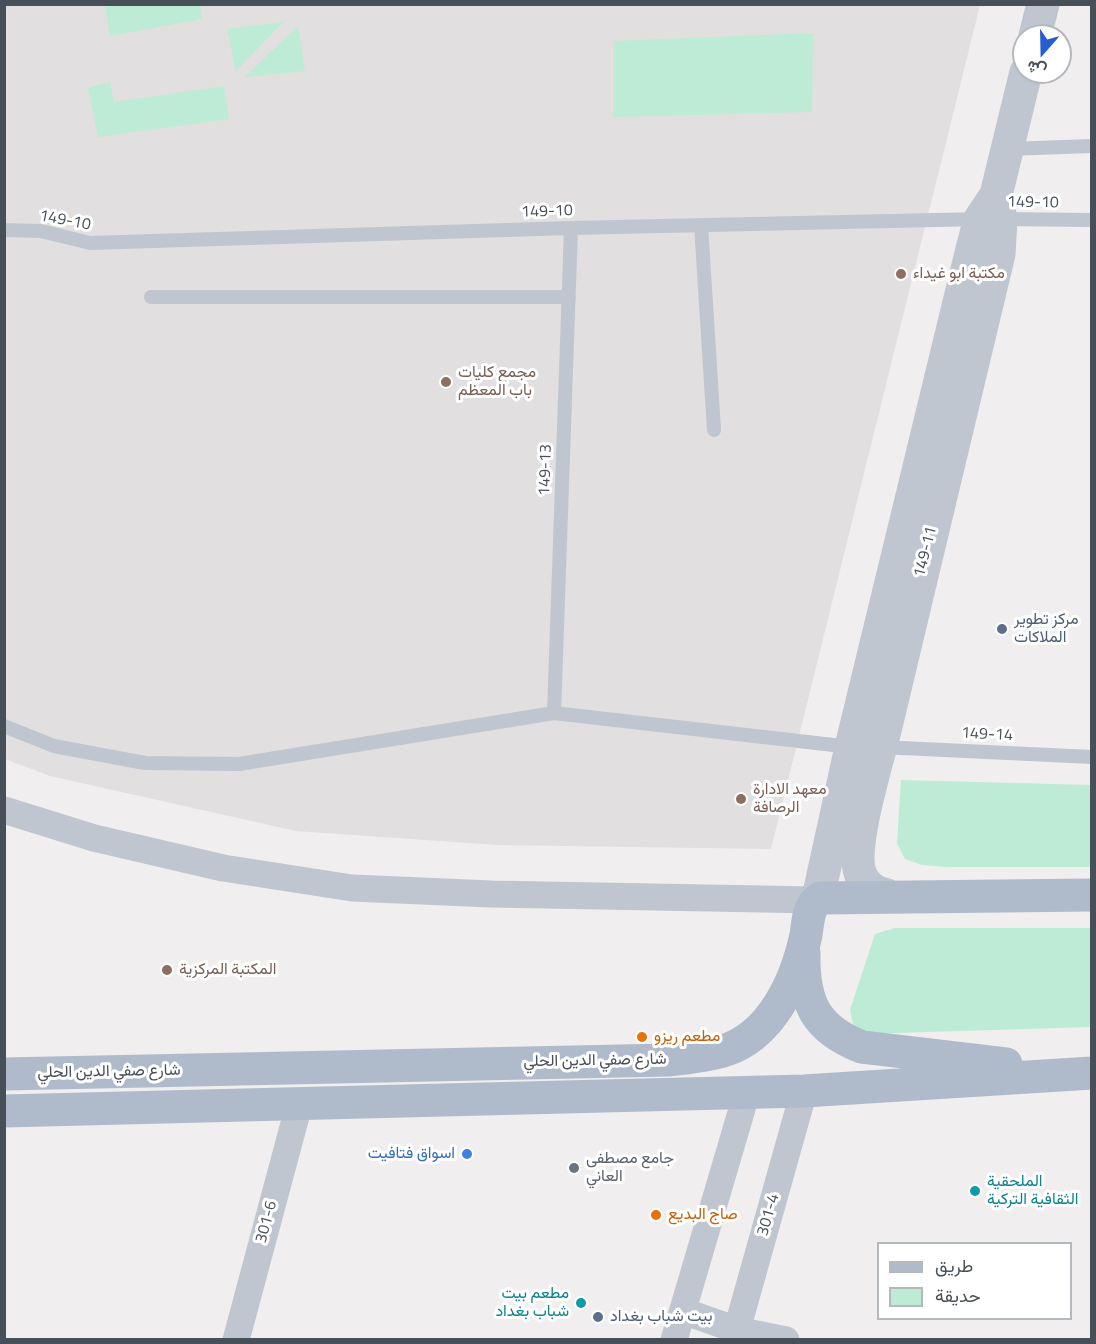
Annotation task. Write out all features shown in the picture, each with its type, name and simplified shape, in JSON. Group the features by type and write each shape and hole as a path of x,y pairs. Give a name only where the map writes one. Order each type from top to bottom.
{"main road":[{"path":"818,899 887,895 1092,895"},
{"name":"شارع صفي الدين الحلي","path":"4,1074 668,1060 724,1051 742,1042 769,1019 791,981 805,937 811,908 818,899"},
{"path":"805,937 805,987 812,1008 824,1026 842,1039 862,1047 1004,1064 1038,1076"},
{"path":"4,1111 804,1091 1092,1073"}],"street":[{"path":"1038,24 1043,4"},
{"name":"149-11","path":"818,899 866,747 1023,84"},
{"name":"149-11","path":"866,747 867,805 858,861 865,882 878,893 887,895"},
{"path":"4,810 94,838 180,858 352,888 818,899"},
{"name":"301-4","path":"735,1335 804,1091"},
{"path":"674,1340 747,1092"},
{"name":"301-6","path":"236,1340 299,1105"},
{"path":"683,1311 735,1335 786,1340"}],"lane":[{"path":"1007,149 1092,146"},
{"name":"149-10","path":"4,230 41,231 90,243 701,225 992,211 1092,220"},
{"path":"701,225 714,430"},
{"name":"149-13","path":"554,713 571,228"},
{"path":"152,297 569,297"},
{"name":"149-14","path":"4,726 54,746 145,763 239,764 554,713 866,747 1092,757"}],"shaded area":[{"name":"مجمع كليات باب المعظم","path":"4,5 980,5 771,849 497,845 296,831 50,776 5,759"}],"green space":[{"path":"105,5 200,5 202,19 110,36"},
{"path":"283,22 236,71 227,29"},
{"path":"298,26 305,71 245,77"},
{"path":"813,33 812,112 613,117 613,41"},
{"path":"110,82 114,102 224,86 229,119 98,137 88,88"},
{"path":"901,780 1091,785 1091,867 946,867 922,865 905,859 897,843"},
{"path":"895,928 1091,928 1091,1027 862,1034 853,1024 850,1010 875,934"}],"place":[{"name":"مكتبة ابو غيداء","path":"901,274"},
{"name":"مجمع كليات باب المعظم","path":"446,382"},
{"name":"مركز تطوير الملاكات","path":"1002,629"},
{"name":"معهد الادارة الرصافة","path":"741,799"},
{"name":"المكتبة المركزية","path":"167,970"},
{"name":"مطعم ريزو","path":"642,1037"},
{"name":"اسواق فتافيت","path":"467,1154"},
{"name":"جامع مصطفى العاني","path":"574,1168"},
{"name":"الملحقية الثقافية التركية","path":"975,1191"},
{"name":"صاج البديع","path":"656,1215"},
{"name":"مطعم بيت شباب بغداد","path":"581,1303"},
{"name":"بيت شباب بغداد","path":"598,1317"}]}
